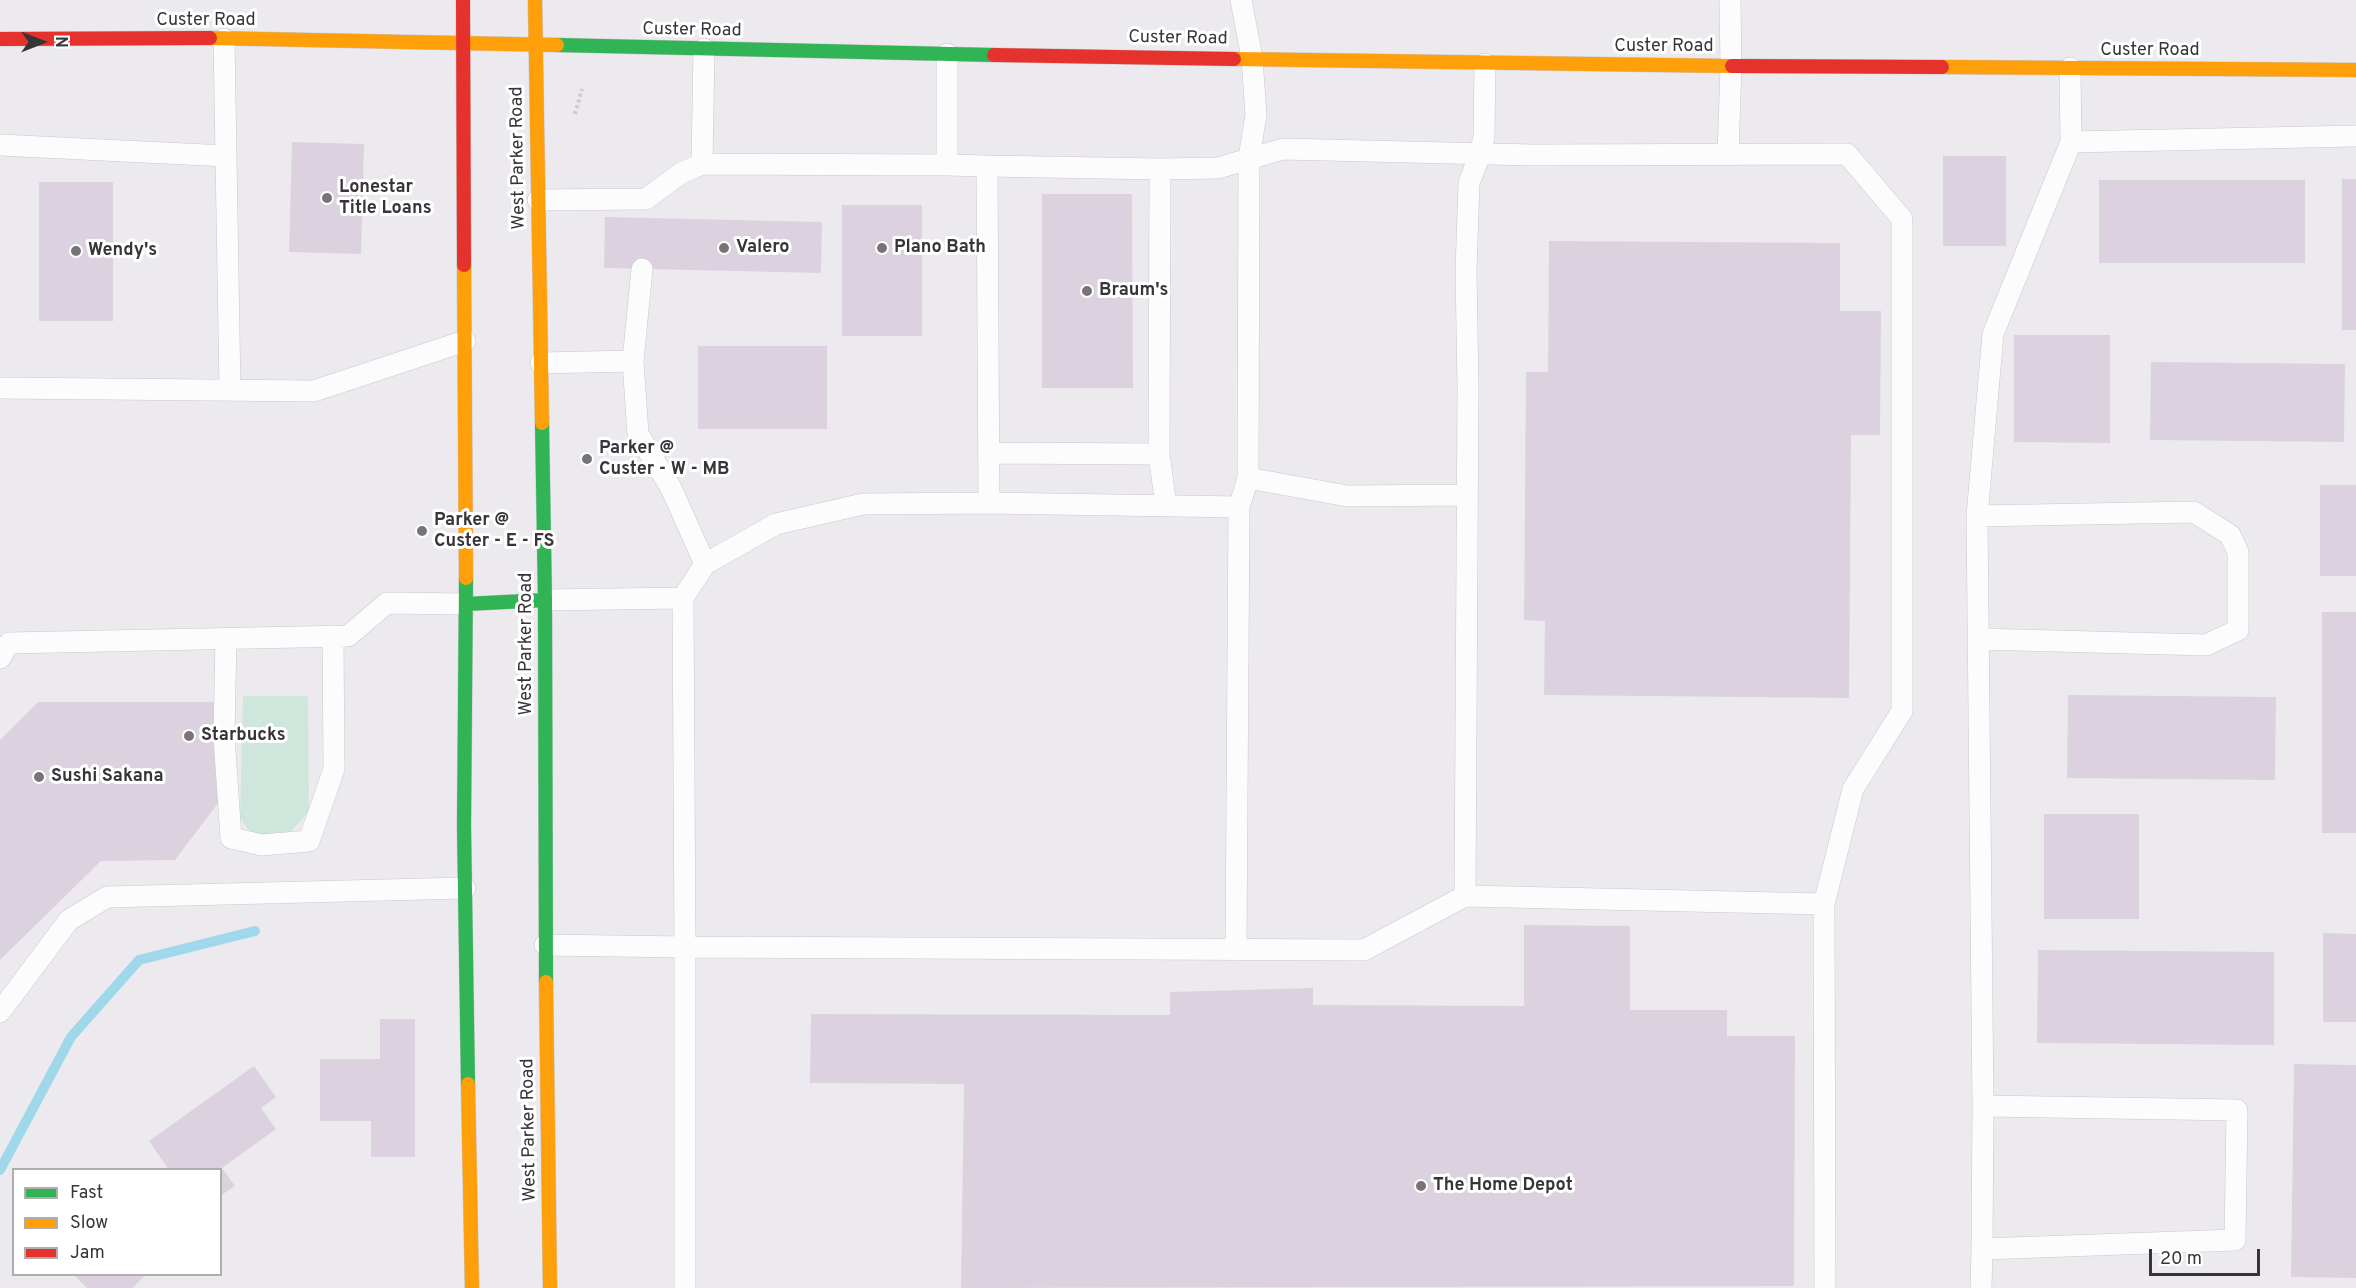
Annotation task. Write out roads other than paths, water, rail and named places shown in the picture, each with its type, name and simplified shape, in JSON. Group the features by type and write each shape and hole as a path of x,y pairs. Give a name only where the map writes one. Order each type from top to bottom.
{"main road":[{"path":"463,0 465,888 472,1288"},
{"name":"West Parker Road","path":"535,0 545,600 545,945 550,1288"},
{"name":"Custer Road","path":"0,39 464,42 947,54 1485,63 2356,70"},
{"path":"466,604 545,600"}],"lane":[{"path":"1236,950 1239,507 1248,478 1249,158 1256,115 1252,58 1242,0"},
{"path":"1728,154 1731,66 1730,0"},
{"path":"224,39 230,390"},
{"path":"702,164 704,49"},
{"path":"947,54 947,165"},
{"path":"1465,896 1466,271 1469,183 1484,137 1485,63"},
{"path":"1981,1288 1983,1106 1977,516 1993,334 2071,142 2070,68"},
{"path":"2071,142 2356,136"},
{"path":"0,145 226,156"},
{"path":"538,200 645,208 681,173 702,164 1218,168 1283,149 1480,154 1846,154 1902,219 1902,711 1853,789 1824,904 1825,1288"},
{"path":"987,166 989,503"},
{"path":"1160,169 1159,454 1166,506"},
{"path":"642,269 633,361 638,434 671,488 705,564"},
{"path":"0,388 314,391 465,341"},
{"path":"541,363 633,361"},
{"path":"990,453 1159,454"},
{"path":"1248,478 1347,496 1467,495"},
{"path":"685,1288 683,598 705,564 777,524 863,504 989,503 1239,507"},
{"path":"1977,516 2194,512 2230,535 2238,552 2238,630 2206,645 1979,639"},
{"path":"545,600 683,598"},
{"path":"0,658 9,642 348,636 387,603 466,604"},
{"path":"226,638 224,737 231,838 262,845 309,841 334,769 333,636"},
{"path":"0,1012 69,920 107,897 465,888"},
{"path":"545,945 1364,950 1465,896 1824,904"},
{"path":"1982,1249 2235,1240 2236,1110 1983,1106"}],"waterway":[{"path":"0,1170 71,1037 139,960 255,931"}],"place":[{"name":"Lonestar Title Loans","path":"327,198"},
{"name":"Valero","path":"724,248"},
{"name":"Plano Bath","path":"882,248"},
{"name":"Wendy's","path":"76,251"},
{"name":"Braum's","path":"1087,291"},
{"name":"Parker @ Custer - W - MB","path":"587,459"},
{"name":"Parker @ Custer - E - FS","path":"422,531"},
{"name":"Starbucks","path":"189,736"},
{"name":"Sushi Sakana","path":"39,777"},
{"name":"The Home Depot","path":"1421,1186"}]}
